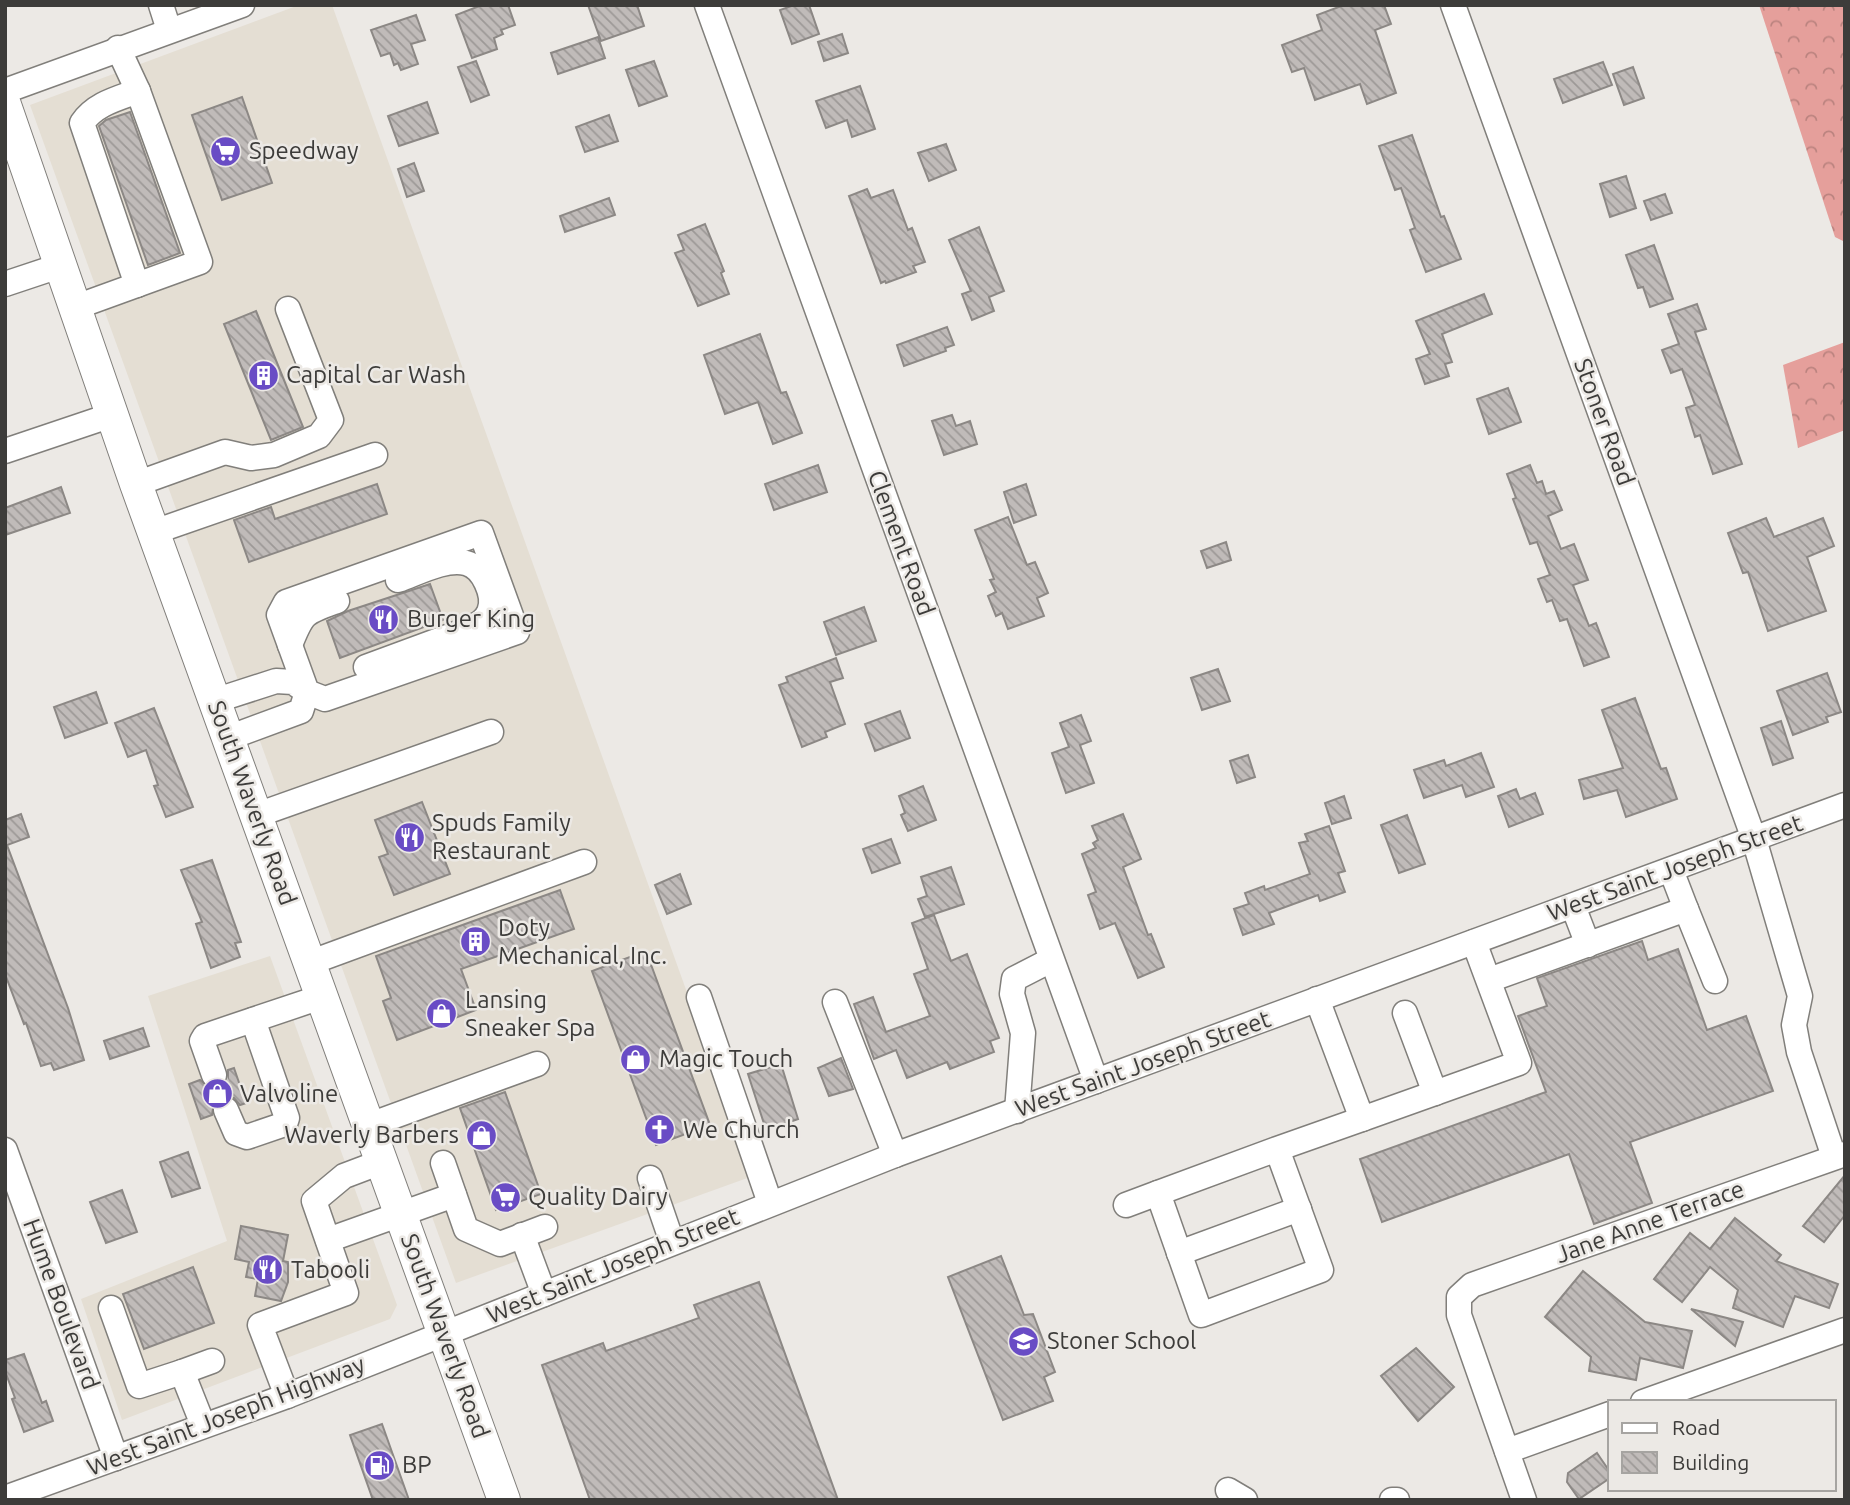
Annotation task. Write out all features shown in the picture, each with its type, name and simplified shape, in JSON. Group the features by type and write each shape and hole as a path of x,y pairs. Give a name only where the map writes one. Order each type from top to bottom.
{"main road":[{"name":"South Waverly Road","path":"5,105 136,484 504,1500"}],"street":[{"path":"161,5 169,30"},
{"path":"5,91 242,5"},
{"name":"Clement Road","path":"707,5 1096,1080"},
{"name":"Stoner Road","path":"1453,5 1754,839 1800,996 1794,1025 1799,1052 1839,1155"},
{"path":"76,307 200,262 138,91 118,48"},
{"path":"137,285 82,123 97,107 138,91"},
{"path":"5,285 62,265"},
{"path":"136,484 225,452 251,458 274,455 320,436 331,420 288,309"},
{"path":"5,451 112,415"},
{"path":"154,532 375,456"},
{"path":"214,701 276,681 293,682 307,692 325,699 517,632 481,533 286,602 279,615 307,692 301,711 228,738"},
{"path":"290,645 300,620 309,611 452,562 468,563 481,572 491,596 491,608 484,620 469,629 334,678 307,692"},
{"path":"257,815 491,732"},
{"name":"West Saint Joseph Street","path":"445,1333 895,1155 1845,806"},
{"path":"309,963 583,862"},
{"path":"1671,870 1714,981"},
{"path":"1573,906 1588,945"},
{"path":"1489,980 1686,909"},
{"path":"1126,1206 1519,1063 1474,942"},
{"path":"1017,1111 1023,1033 1012,994 1014,979 1051,960"},
{"path":"214,1075 202,1041 205,1036 321,997"},
{"path":"699,997 770,1203"},
{"path":"1317,999 1362,1119"},
{"path":"835,1002 895,1155"},
{"path":"1405,1013 1435,1093"},
{"path":"226,1110 236,1133 247,1137 285,1124 287,1118 253,1020"},
{"path":"368,1126 537,1064"},
{"path":"1158,1193 1201,1315 1321,1270 1277,1149"},
{"name":"Hume Boulevard","path":"5,1150 116,1458"},
{"name":"Jane Anne Terrace","path":"1507,1451 1459,1315 1459,1297 1472,1285 1839,1155"},
{"path":"287,1395 260,1325 346,1293 314,1201 344,1176 381,1162"},
{"path":"443,1163 466,1229 500,1244 534,1231 544,1294"},
{"path":"650,1178 672,1242"},
{"path":"328,1240 454,1195"},
{"path":"1179,1253 1299,1209"},
{"path":"111,1308 139,1386 212,1361"},
{"path":"1649,1400 1845,1329"},
{"name":"West Saint Joseph Highway","path":"5,1498 287,1395 445,1333"},
{"path":"182,1372 203,1425"},
{"path":"1524,1500 1507,1451 1608,1415"}],"shaded area":[{"path":"299,5 332,5 753,1176 456,1283 30,105"},
{"path":"270,956 397,1305 390,1319 122,1420 81,1299 227,1241 148,996"}],"green space":[{"path":"1759,5 1845,5 1845,242 1835,237"},
{"path":"1845,342 1845,430 1798,448 1783,365"}],"building":[{"path":"482,5 508,5 515,25 501,30 503,34 494,38 497,49 472,58 456,15"},
{"path":"588,5 637,5 644,26 601,41"},
{"path":"794,5 809,5 819,34 792,44 780,10"},
{"path":"1344,5 1384,5 1391,24 1375,30 1396,93 1367,104 1360,84 1315,100 1304,68 1292,72 1282,45 1322,30 1317,15"},
{"path":"416,15 425,40 411,44 418,64 401,70 398,63 394,65 390,53 381,56 371,30"},
{"path":"842,34 848,53 824,61 818,42"},
{"path":"598,37 605,58 558,74 551,53"},
{"path":"476,61 489,95 471,102 458,67"},
{"path":"654,61 667,96 639,106 626,70"},
{"path":"1603,62 1612,85 1563,103 1554,79"},
{"path":"1633,67 1644,98 1624,105 1613,74"},
{"path":"860,86 875,129 852,137 847,120 826,128 816,101"},
{"path":"242,97 272,183 222,200 192,115"},
{"path":"427,102 438,133 399,146 388,116"},
{"path":"130,112 180,253 148,265 99,126 106,120"},
{"path":"609,115 618,141 585,152 576,127"},
{"path":"1412,135 1441,217 1444,216 1461,259 1426,272 1410,230 1415,228 1401,188 1395,190 1379,146"},
{"path":"946,144 956,170 929,181 918,153"},
{"path":"414,163 424,191 407,197 398,169"},
{"path":"1626,176 1636,208 1610,217 1600,184"},
{"path":"867,189 871,198 893,190 908,230 912,228 925,262 913,266 916,272 881,283 849,196"},
{"path":"1665,194 1672,213 1651,220 1644,201"},
{"path":"609,198 615,215 565,232 560,216"},
{"path":"705,224 724,271 721,273 729,294 698,306 675,253 684,250 678,235"},
{"path":"979,227 1004,291 989,297 994,311 972,320 962,294 971,291 949,240"},
{"path":"1654,245 1673,299 1650,307 1643,287 1638,288 1626,255"},
{"path":"1484,294 1492,314 1442,334 1452,362 1445,364 1449,376 1425,384 1416,359 1430,354 1416,321"},
{"path":"1697,304 1706,329 1695,332 1742,464 1713,474 1700,435 1695,437 1686,408 1695,405 1682,369 1671,373 1662,350 1679,344 1668,314"},
{"name":"Capital Car Wash","path":"256,311 303,427 271,440 224,324"},
{"path":"947,327 954,345 945,348 946,351 904,366 897,345"},
{"path":"760,334 781,393 786,392 802,433 773,444 758,402 725,414 704,355"},
{"path":"1508,388 1521,422 1489,434 1477,399"},
{"path":"952,415 956,426 970,421 977,444 944,455 932,421"},
{"path":"818,465 827,492 774,510 765,484"},
{"path":"1530,465 1537,483 1542,481 1546,494 1554,491 1562,510 1548,516 1561,549 1574,544 1588,580 1573,585 1589,626 1596,623 1609,657 1584,666 1567,619 1560,621 1552,600 1547,602 1538,579 1550,575 1537,542 1530,544 1513,499 1516,498 1507,474"},
{"path":"377,484 387,514 249,562 234,520 271,507 275,519"},
{"path":"1026,484 1036,515 1014,523 1004,492"},
{"path":"61,487 70,513 5,535 5,508"},
{"path":"1008,517 1027,565 1035,562 1048,593 1037,598 1044,616 1008,629 1002,613 996,616 988,596 996,592 990,580 994,579 975,530"},
{"path":"1766,518 1774,537 1823,518 1834,546 1807,557 1826,611 1768,631 1748,572 1743,573 1728,533"},
{"path":"1226,542 1231,560 1207,568 1201,551"},
{"name":"Burger King","path":"430,584 443,620 340,658 327,621 348,611"},
{"path":"864,607 876,641 836,655 824,622"},
{"path":"836,658 843,678 830,682 845,724 825,732 827,737 802,747 779,685 788,682 786,677"},
{"path":"1218,669 1230,701 1202,710 1191,678"},
{"path":"1827,673 1841,712 1826,717 1828,722 1793,735 1777,691"},
{"path":"96,692 107,723 65,738 54,707"},
{"path":"1635,698 1661,769 1666,768 1677,799 1626,817 1617,790 1584,799 1579,780 1623,768 1602,710"},
{"path":"154,708 193,807 166,817 154,786 158,785 146,750 128,757 115,723"},
{"path":"900,711 910,738 875,751 865,724"},
{"path":"1081,715 1091,741 1080,745 1094,783 1066,793 1052,753 1069,747 1060,723"},
{"path":"1781,721 1793,758 1773,765 1761,728"},
{"path":"1481,753 1494,787 1466,797 1462,785 1424,798 1414,770 1444,760 1446,766"},
{"path":"1248,755 1255,777 1237,783 1230,761"},
{"path":"923,786 936,820 908,831 901,815 905,813 899,796"},
{"path":"1516,789 1520,799 1535,793 1543,814 1509,827 1498,796"},
{"path":"1344,796 1351,818 1332,824 1325,803"},
{"name":"Spuds Family Restaurant","path":"422,802 450,874 394,895 379,857 388,854 375,820"},
{"path":"21,814 29,837 7,845 68,1008 84,1060 54,1070 51,1063 41,1066 5,974 5,820"},
{"path":"1123,814 1141,859 1123,867 1148,935 1151,934 1164,967 1138,978 1115,923 1100,929 1088,895 1096,892 1082,854 1096,848 1093,843 1098,840 1092,826"},
{"path":"1407,815 1425,864 1399,873 1381,825"},
{"path":"1329,826 1345,871 1338,873 1345,892 1320,901 1318,895 1269,913 1274,924 1243,935 1234,909 1249,904 1245,893 1264,886 1265,890 1310,874 1299,843 1308,841 1305,834"},
{"path":"891,839 900,863 872,873 863,849"},
{"path":"212,860 241,942 235,943 240,957 211,968 196,924 202,922 181,870"},
{"path":"951,867 964,904 925,917 918,899 927,896 921,877"},
{"path":"680,874 691,904 667,914 655,885"},
{"name":"Doty Mechanical, Inc.","path":"560,890 574,929 461,969 476,1010 397,1040 383,1001 391,998 376,956"},
{"path":"934,915 951,961 967,954 999,1038 990,1041 994,1052 950,1069 947,1062 907,1078 896,1050 874,1059 854,1004 873,997 886,1032 930,1016 914,974 928,969 912,923"},
{"path":"1642,941 1648,960 1678,949 1707,1030 1746,1016 1773,1091 1630,1142 1652,1203 1594,1224 1569,1154 1382,1222 1360,1159 1546,1092 1518,1016 1547,1006 1537,978"},
{"path":"646,951 710,1125 656,1145 592,971"},
{"path":"143,1028 149,1046 110,1059 104,1041"},
{"path":"841,1058 853,1089 829,1096 818,1068"},
{"path":"781,1064 798,1119 766,1130 748,1074"},
{"name":"Valvoline","path":"234,1068 246,1103 240,1105 234,1098 221,1096 214,1102 212,1115 201,1119 189,1084 200,1080 211,1089 220,1089 228,1078 228,1070"},
{"path":"505,1092 541,1194 496,1210 460,1108"},
{"path":"188,1152 200,1188 172,1197 160,1162"},
{"path":"1845,1175 1845,1215 1824,1242 1803,1226"},
{"path":"122,1190 137,1232 106,1243 90,1202"},
{"path":"1735,1218 1781,1255 1776,1261 1838,1284 1829,1308 1795,1296 1783,1327 1733,1308 1738,1290 1710,1267 1682,1302 1654,1279 1690,1233 1710,1249"},
{"name":"Tabooli","path":"241,1226 288,1235 283,1261 288,1262 288,1282 281,1301 255,1296 258,1279 246,1277 249,1262 235,1259"},
{"path":"1001,1256 1024,1315 1033,1314 1055,1372 1044,1377 1053,1401 1003,1420 948,1277"},
{"path":"193,1267 214,1323 144,1349 123,1294"},
{"path":"1583,1271 1645,1322 1692,1331 1683,1368 1640,1358 1636,1380 1589,1371 1591,1357 1545,1317"},
{"path":"759,1282 838,1500 590,1500 542,1365 603,1343 606,1351 699,1318 694,1305"},
{"path":"1691,1309 1743,1322 1735,1346"},
{"path":"1416,1348 1454,1387 1418,1421 1381,1376"},
{"path":"24,1354 42,1403 46,1401 53,1421 24,1432 12,1399 15,1398 5,1371 5,1360"},
{"name":"BP","path":"382,1424 409,1500 373,1500 350,1435"},
{"path":"1597,1453 1608,1469 1608,1479 1579,1499 1567,1482 1568,1473"}],"tunnel":[{"path":"214,1075 226,1110"}],"place":[{"name":"Speedway","path":"226,151"},
{"name":"Capital Car Wash","path":"263,375"},
{"name":"Burger King","path":"384,619"},
{"name":"Spuds Family Restaurant","path":"409,837"},
{"name":"Doty Mechanical, Inc.","path":"475,942"},
{"name":"Lansing Sneaker Spa","path":"442,1014"},
{"name":"Magic Touch","path":"636,1059"},
{"name":"Valvoline","path":"217,1094"},
{"name":"We Church","path":"660,1130"},
{"name":"Waverly Barbers","path":"482,1135"},
{"name":"Quality Dairy","path":"505,1197"},
{"name":"Tabooli","path":"268,1270"},
{"name":"Stoner School","path":"1024,1341"},
{"name":"BP","path":"379,1465"}]}
